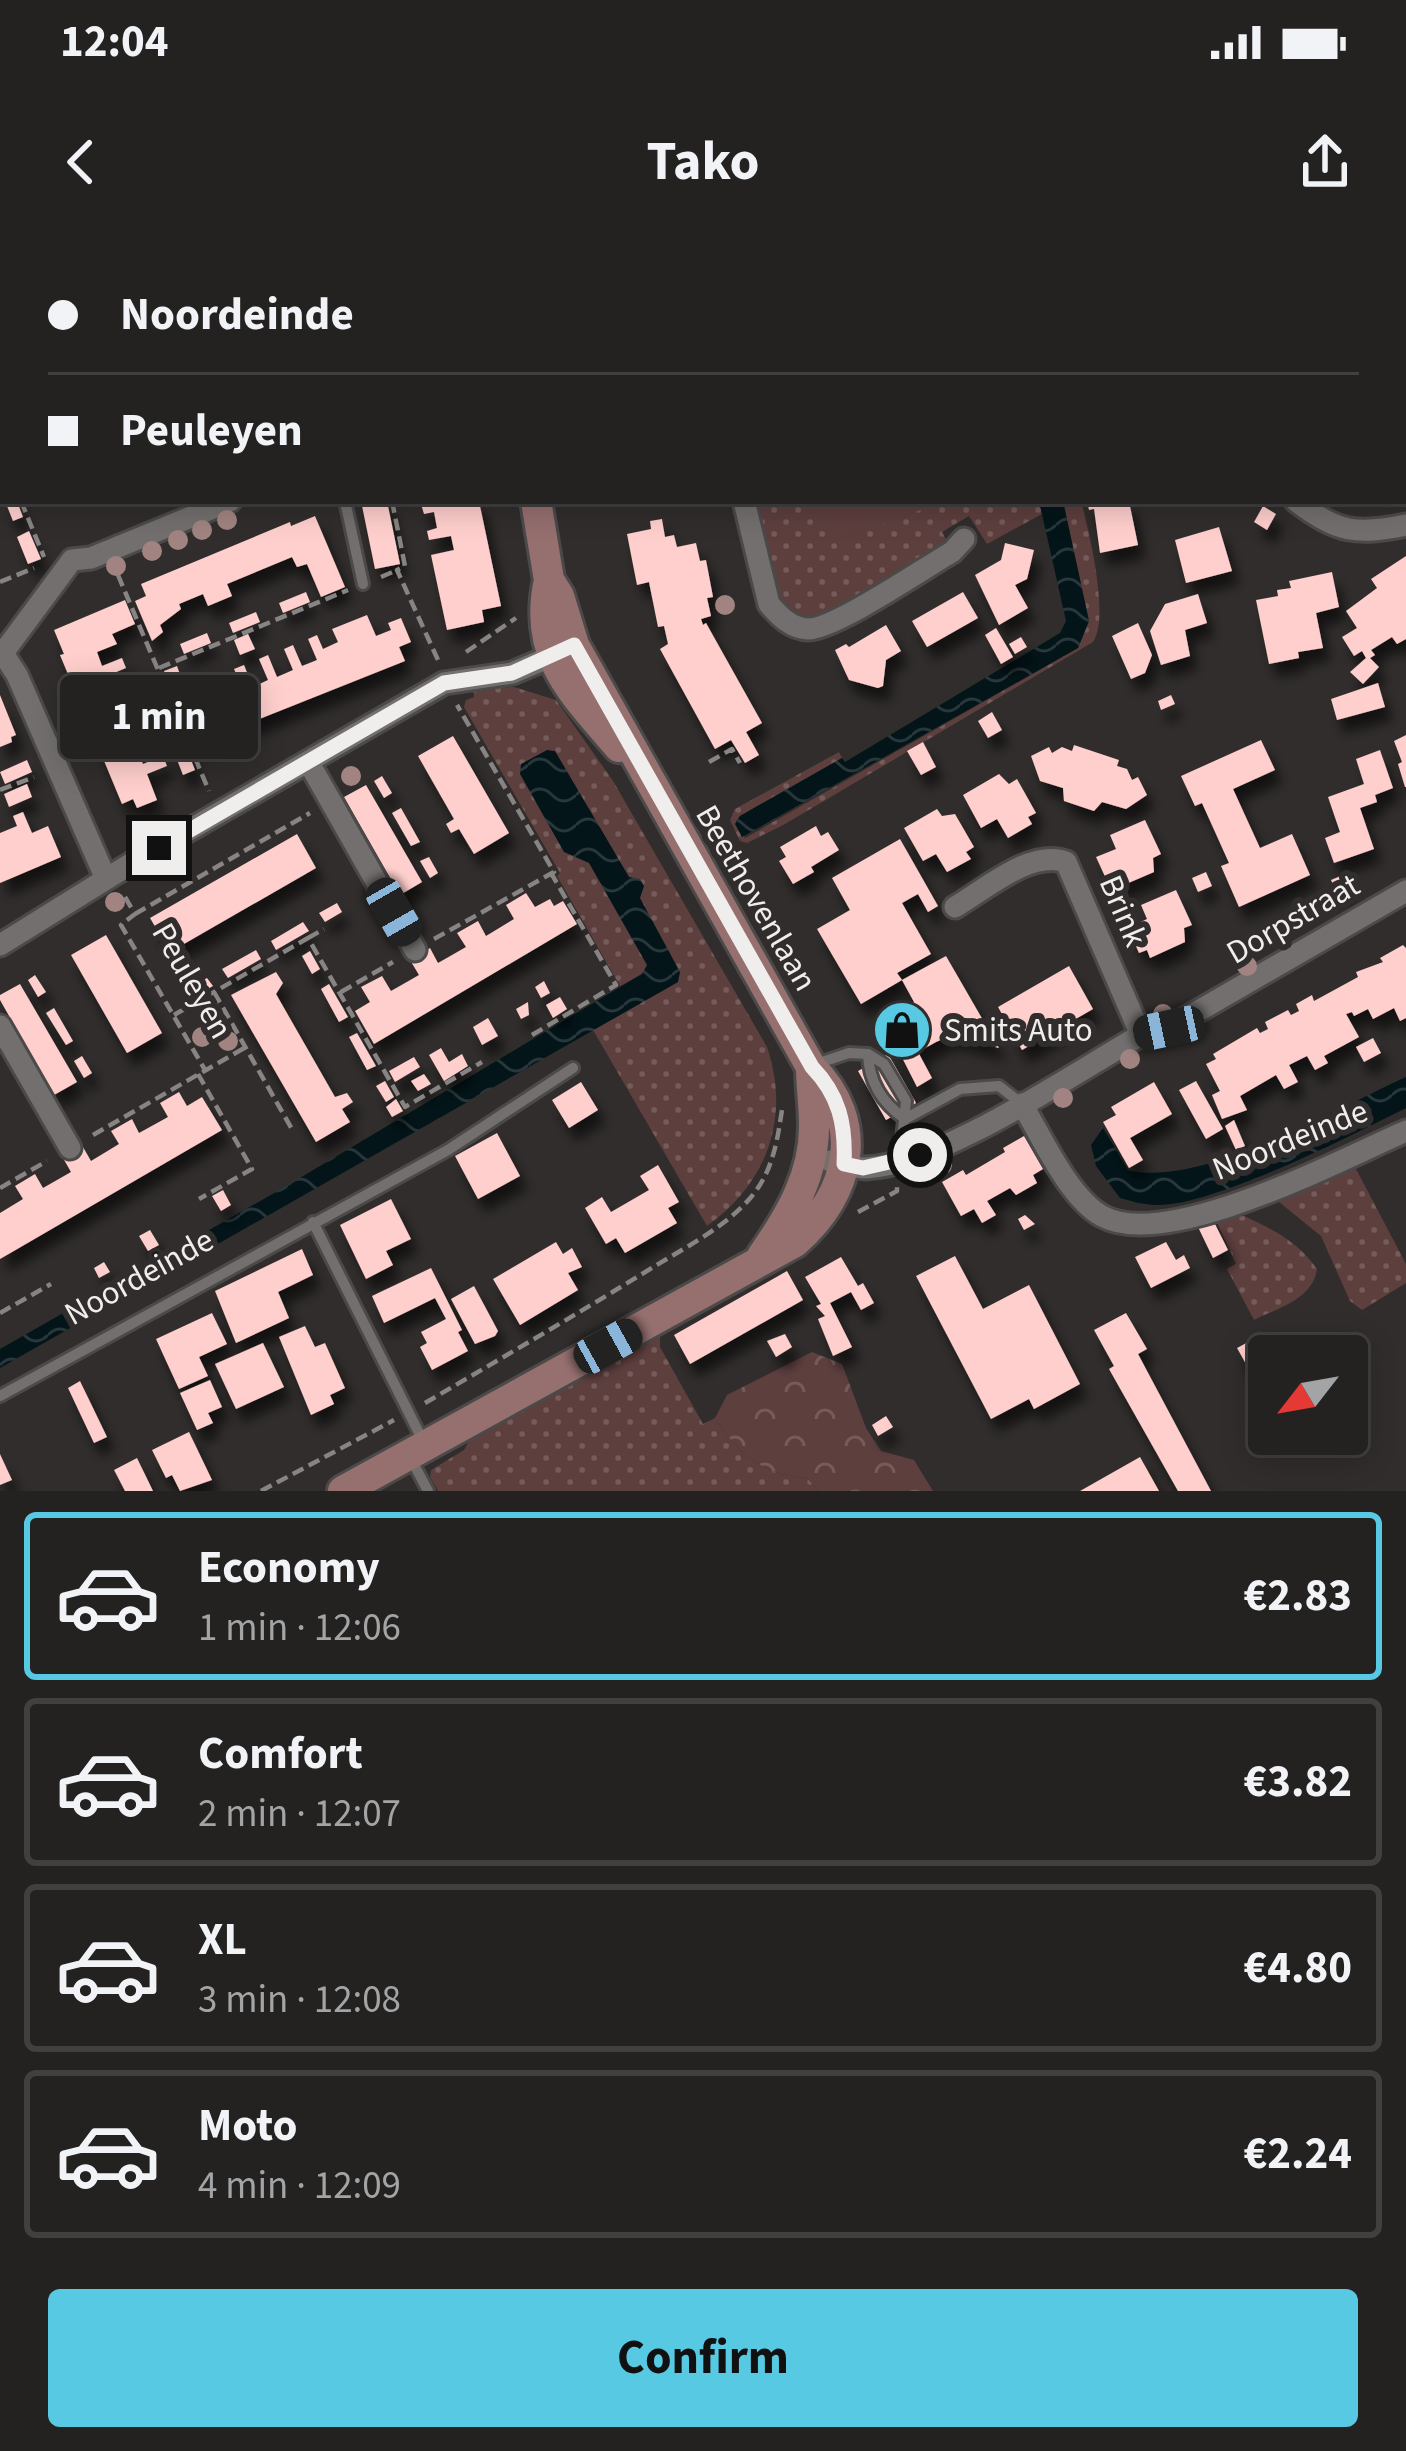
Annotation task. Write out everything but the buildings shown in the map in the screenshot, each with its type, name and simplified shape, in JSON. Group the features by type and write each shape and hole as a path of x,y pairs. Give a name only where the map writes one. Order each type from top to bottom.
{"main road":[{"name":"Beethovenlaan","path":"536,504 549,580 544,618 563,651 578,704 639,766 812,1067 832,1087 845,1142 844,1164"},
{"name":"Beethovenlaan","path":"812,1067 812,1157"},
{"path":"758,1261 788,1216 812,1157"},
{"path":"343,1491 795,1242 819,1221 836,1194 844,1164"}],"street":[{"path":"109,877 17,675 2,656 72,560 101,554 223,504"},
{"path":"745,504 769,604 780,617 806,629 852,610 952,552 964,539"},
{"path":"1301,504 1332,524 1363,534 1406,525"},
{"path":"0,945 444,678 497,676 563,651"},
{"path":"309,763 415,950"},
{"name":"Brink","path":"955,907 1035,861 1050,856 1066,862 1141,1034"},
{"name":"Dorpstraat","path":"1022,1104 1141,1034 1169,1028 1406,891"},
{"path":"0,1026 70,1148"},
{"path":"812,1157 863,1168 899,1162 1022,1104"},
{"name":"Noordeinde","path":"1022,1104 1069,1184 1102,1216 1142,1225 1247,1202 1406,1131"}],"lane":[{"path":"346,504 363,584"},
{"path":"812,1067 827,1058 868,1054 884,1064 906,1101 899,1162"},
{"name":"Noordeinde","path":"0,1396 448,1150 573,1068"},
{"path":"905,1119 960,1089 999,1086 1022,1104"},
{"path":"313,1222 408,1412 412,1452 428,1491"}],"path":[{"path":"0,582 47,562 22,504"},
{"path":"158,668 405,566 393,504"},
{"path":"101,554 111,574 120,575 219,814"},
{"path":"398,570 444,678 616,985 532,1034"},
{"path":"444,678 520,613"},
{"path":"709,762 731,749 740,763"},
{"path":"0,790 56,767"},
{"path":"109,877 135,914 330,801"},
{"path":"340,992 553,872"},
{"name":"Peuleyen","path":"135,914 122,925 205,1070"},
{"path":"174,1015 324,928"},
{"path":"308,938 405,1107 482,1062"},
{"name":"Peuleyen","path":"214,992 293,1131"},
{"name":"Peuleyen","path":"0,1188 246,1047"},
{"path":"198,1074 252,1169 199,1199"},
{"path":"261,1491 571,1318 706,1234 751,1198 778,1146 781,1118"},
{"path":"0,1313 51,1284"}],"green space":[{"path":"757,504 1040,504 1042,514 987,544 969,516 942,532 948,543 827,613 807,616 791,610 780,597 766,559"},
{"path":"816,504 936,504 831,544"},
{"path":"1064,504 1082,504 1089,533 1099,595 1093,642 785,824 747,843 740,841 730,820 735,809 839,752 842,758 740,816 736,821 745,838 1078,648 1089,621"},
{"path":"514,687 556,700 613,781 767,1047 776,1099 768,1147 745,1190 707,1226 593,1030 678,982 629,877 555,752 589,862 648,966 642,974 620,986 557,876 560,873 464,707 474,697 473,689"},
{"path":"1356,1169 1406,1264 1406,1283 1362,1310 1350,1301 1321,1236 1279,1202"},
{"path":"1244,1216 1285,1238 1317,1269 1302,1295 1254,1320 1227,1269 1236,1264 1215,1218"},
{"path":"660,1333 660,1347 703,1424 715,1418 754,1461 778,1473 807,1478 819,1491 438,1491 431,1470 464,1450 470,1439"},
{"path":"812,1352 842,1364 866,1428 881,1451 914,1460 933,1491 819,1491 807,1478 765,1468 733,1442 715,1418 727,1395"}],"water":[{"path":"1040,504 1064,504 1089,621 1078,648 742,837 735,824 740,816 842,758 845,762 1060,633 1066,621"},
{"path":"547,750 555,751 629,877 640,879 644,886 640,898 680,972 678,982 0,1368 0,1349 283,1188 642,974 647,965 589,863 564,852 520,774 521,764"},
{"path":"1406,1077 1406,1108 1282,1167 1181,1203 1156,1205 1120,1198 1096,1166 1091,1145 1103,1128 1128,1170 1158,1173 1192,1168 1268,1142"}],"place":[{"name":"Smits Auto","path":"902,1030"}],"route":[{"path":"159,848 444,683 512,673 574,645 812,1067 832,1087 845,1142 844,1164 863,1168 920,1155"}]}
